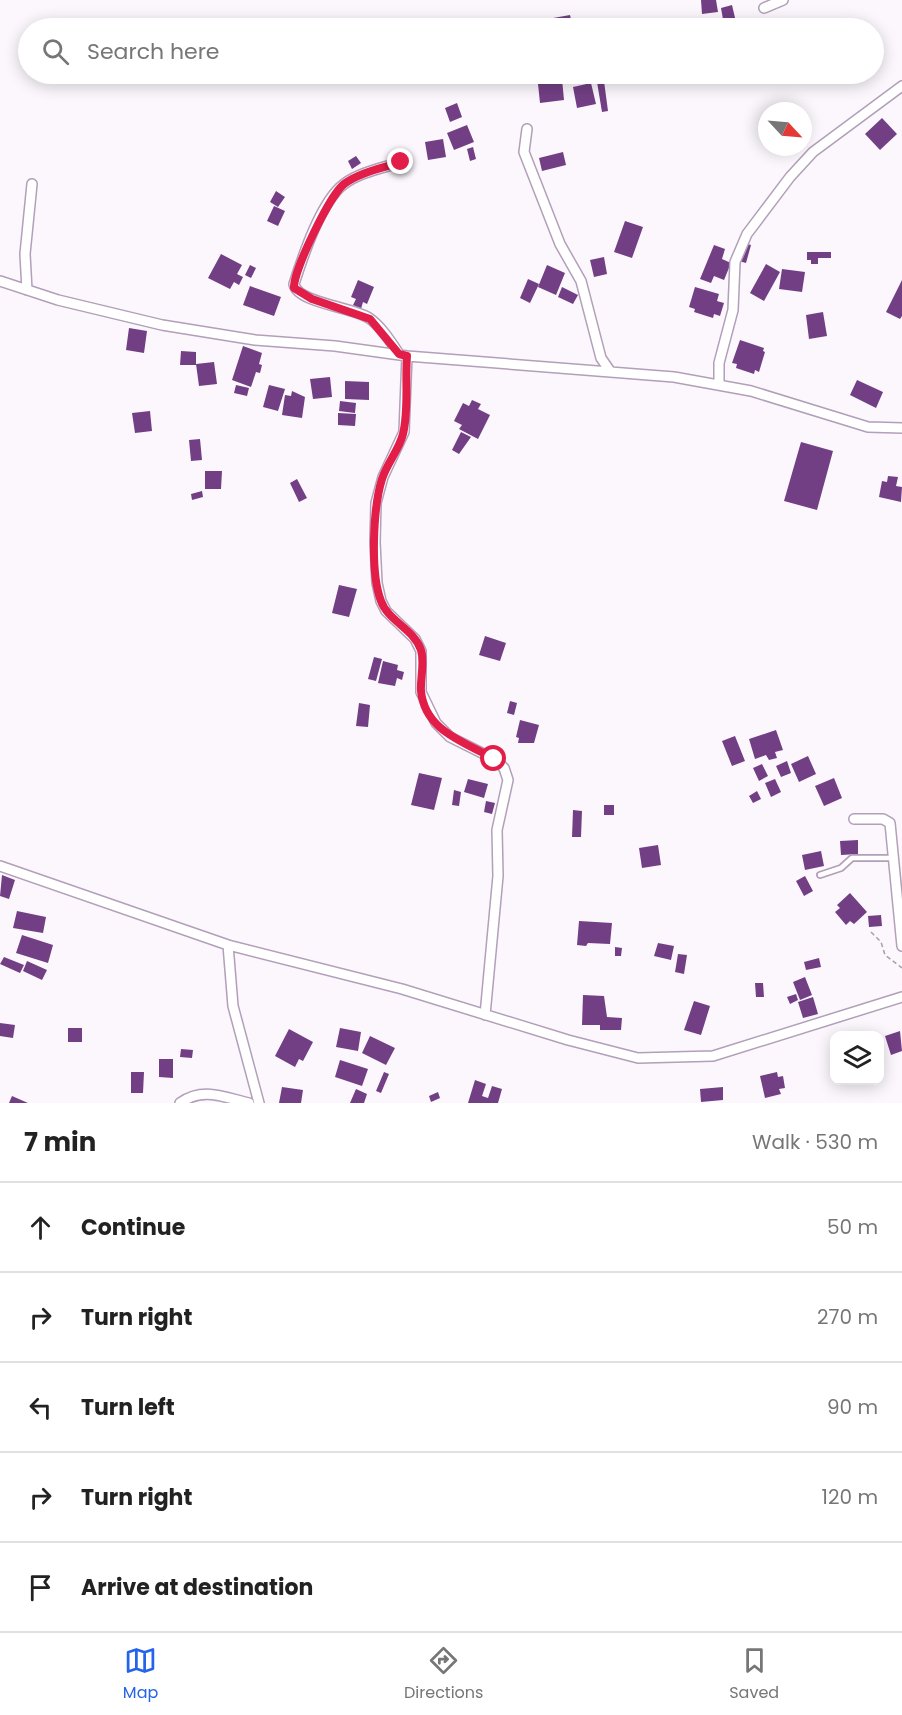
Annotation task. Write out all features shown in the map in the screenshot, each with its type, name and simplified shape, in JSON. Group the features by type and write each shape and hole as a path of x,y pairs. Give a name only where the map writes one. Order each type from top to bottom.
{"street":[{"path":"764,8 783,0"},
{"path":"719,383 719,363 733,310 735,262 747,234 790,177 813,152 902,86"},
{"path":"527,129 524,152 560,244 581,281 601,358 610,371"},
{"path":"401,162 362,175 337,191 322,217 294,284 298,291 312,299 370,319 403,355 404,432 383,477 376,503 377,583 386,611 415,639 422,651 421,692 423,702 436,723 450,737 494,759 504,768 508,780 497,830 498,876 485,1015"},
{"path":"27,290 25,254 32,184"},
{"path":"0,281 162,325 255,340 335,346 403,355 610,371 719,383 752,391 837,420 868,427 902,428"},
{"path":"595,370 601,358"},
{"path":"854,819 887,820 892,830 892,858 902,946"},
{"path":"0,866 228,945 402,989 638,1059 713,1056 902,996"},
{"path":"228,945 232,1006 259,1103"},
{"path":"180,1103 193,1094 201,1093 249,1103"}],"lane":[{"path":"819,875 841,868 852,858 892,858"}],"path":[{"path":"871,932 881,942 885,955 902,968"}],"building":[{"path":"701,0 716,0 718,12 702,14"},
{"path":"732,5 735,18 723,18 721,8"},
{"path":"570,15 571,18 553,18"},
{"path":"538,84 562,84 564,100 540,103"},
{"path":"591,84 596,104 577,108 573,87"},
{"path":"597,84 604,84 608,111 602,112"},
{"path":"457,103 462,117 450,122 445,108"},
{"path":"882,118 897,134 880,150 865,134"},
{"path":"467,125 474,142 454,150 447,133"},
{"path":"443,139 446,157 428,160 425,142"},
{"path":"473,147 476,159 470,161 467,149"},
{"path":"563,152 566,165 542,171 539,158"},
{"path":"356,156 361,163 352,169 348,161"},
{"path":"276,191 285,197 278,207 270,202"},
{"path":"274,206 285,211 278,226 267,221"},
{"path":"625,221 643,227 632,258 614,252"},
{"path":"744,243 751,245 746,263 739,261"},
{"path":"714,245 725,249 722,259 731,263 724,280 714,276 711,283 700,279"},
{"path":"807,252 831,252 831,258 818,258 818,264 811,264 811,260 807,260"},
{"path":"221,254 242,265 237,274 243,277 239,285 234,282 230,289 208,278"},
{"path":"604,257 607,274 594,277 590,260"},
{"path":"766,264 780,272 764,301 750,293"},
{"path":"250,265 256,268 251,278 245,275"},
{"path":"547,265 565,273 556,295 538,287"},
{"path":"782,269 805,272 802,292 779,289"},
{"path":"528,279 539,284 530,303 520,298"},
{"path":"358,280 374,287 367,304 363,302 361,309 353,305 356,299 351,297"},
{"path":"902,280 902,316 900,319 886,312"},
{"path":"250,286 281,297 274,316 243,305"},
{"path":"562,287 578,295 573,304 558,297"},
{"path":"695,287 719,294 717,301 724,303 720,316 714,314 713,318 694,312 695,309 689,307"},
{"path":"823,312 827,336 809,339 806,315"},
{"path":"129,328 147,331 144,353 126,350"},
{"path":"740,340 764,348 759,372 755,370 754,374 736,368 737,364 732,363"},
{"path":"243,346 262,353 259,364 262,365 260,373 256,372 251,387 232,380"},
{"path":"181,351 196,352 196,365 180,365"},
{"path":"214,362 217,384 199,386 196,364"},
{"path":"330,377 332,397 313,399 310,379"},
{"path":"857,380 883,392 876,408 850,395"},
{"path":"345,381 369,382 369,400 345,399"},
{"path":"236,385 249,388 247,396 234,393"},
{"path":"269,385 285,389 278,411 263,407"},
{"path":"292,391 305,397 302,418 282,415 285,395 291,396"},
{"path":"472,400 481,404 478,409 490,415 478,439 459,429 462,425 454,421 463,403 469,406"},
{"path":"340,401 356,403 355,413 339,411"},
{"path":"150,411 152,431 135,433 132,413"},
{"path":"338,413 356,414 355,426 338,425"},
{"path":"461,432 471,437 459,454 452,450"},
{"path":"200,439 202,460 191,461 189,440"},
{"path":"801,442 833,451 817,510 784,501"},
{"path":"205,471 222,471 221,489 205,489"},
{"path":"888,476 898,477 896,486 902,487 901,502 879,497 882,481 887,482"},
{"path":"297,479 307,498 299,502 290,483"},
{"path":"202,491 203,497 192,500 191,494"},
{"path":"339,585 357,589 349,617 332,613"},
{"path":"485,636 506,643 500,661 479,655"},
{"path":"374,657 382,659 376,681 368,679"},
{"path":"383,661 398,665 397,670 404,672 402,680 397,678 395,686 378,683"},
{"path":"510,701 517,703 514,715 507,713"},
{"path":"359,703 370,705 368,727 356,726"},
{"path":"520,720 539,725 534,743 518,743 519,738 516,737"},
{"path":"776,730 783,750 775,752 777,758 769,760 766,755 755,759 749,739"},
{"path":"735,736 745,761 732,766 722,741"},
{"path":"808,756 816,774 799,782 791,764"},
{"path":"787,761 791,773 781,777 776,766"},
{"path":"762,764 768,776 759,781 753,768"},
{"path":"419,773 442,778 434,810 411,805"},
{"path":"834,778 842,798 824,806 815,786"},
{"path":"468,779 488,784 484,798 464,792"},
{"path":"775,779 781,792 771,797 765,783"},
{"path":"454,790 461,792 459,806 452,805"},
{"path":"757,791 761,799 753,803 749,796"},
{"path":"486,801 495,803 492,814 484,812"},
{"path":"604,805 614,805 614,815 604,815"},
{"path":"573,810 582,811 581,837 572,837"},
{"path":"858,840 858,854 841,855 840,841"},
{"path":"658,845 661,865 642,868 639,848"},
{"path":"821,851 824,866 805,870 802,855"},
{"path":"2,875 15,880 9,899 0,896"},
{"path":"805,876 813,891 804,896 796,881"},
{"path":"850,893 867,912 854,924 850,921 846,925 835,912 840,908 837,905"},
{"path":"17,911 46,917 43,933 13,928"},
{"path":"881,915 882,926 869,927 868,916"},
{"path":"579,921 612,923 610,944 577,945"},
{"path":"22,935 53,945 48,963 16,953"},
{"path":"658,943 674,946 671,960 654,956"},
{"path":"615,947 622,948 621,956 615,956"},
{"path":"678,954 687,955 684,974 675,972"},
{"path":"4,957 24,965 20,973 0,964"},
{"path":"819,958 821,967 806,970 804,962"},
{"path":"27,961 47,970 42,980 23,971"},
{"path":"805,977 812,995 800,1000 793,982"},
{"path":"755,983 763,983 764,997 756,997"},
{"path":"796,994 798,1000 790,1004 787,997"},
{"path":"583,995 604,996 607,1017 622,1018 621,1030 600,1030 600,1025 582,1025"},
{"path":"813,997 818,1014 803,1018 798,1002"},
{"path":"694,1001 710,1006 701,1035 684,1030"},
{"path":"0,1023 15,1025 13,1038 0,1036"},
{"path":"68,1028 82,1028 82,1042 68,1042"},
{"path":"340,1028 361,1032 358,1051 336,1047"},
{"path":"289,1029 313,1042 303,1061 299,1059 295,1067 275,1056"},
{"path":"900,1031 902,1051 891,1055 885,1036"},
{"path":"370,1036 395,1048 386,1065 362,1053"},
{"path":"181,1049 193,1050 192,1058 180,1057"},
{"path":"159,1059 173,1059 173,1078 159,1077"},
{"path":"340,1060 368,1069 362,1086 335,1077"},
{"path":"131,1072 144,1072 143,1093 131,1093"},
{"path":"384,1072 389,1074 381,1093 376,1091"},
{"path":"777,1072 778,1077 783,1076 785,1088 779,1089 781,1094 765,1098 760,1076"},
{"path":"475,1080 486,1084 482,1096 488,1098 492,1086 502,1089 498,1103 468,1103"},
{"path":"282,1087 303,1090 301,1103 279,1103"},
{"path":"723,1087 723,1100 701,1102 700,1089"},
{"path":"356,1089 367,1094 364,1103 350,1103"},
{"path":"438,1092 440,1098 431,1102 429,1096"},
{"path":"12,1096 28,1103 9,1103"}],"route":[{"path":"401,162 345,183 330,199 298,272 294,288 312,299 345,308 370,319 399,354 407,356 404,432 383,477 376,503 377,583 386,611 403,625 422,651 421,692 423,702 436,723 443,733 494,759"}]}
